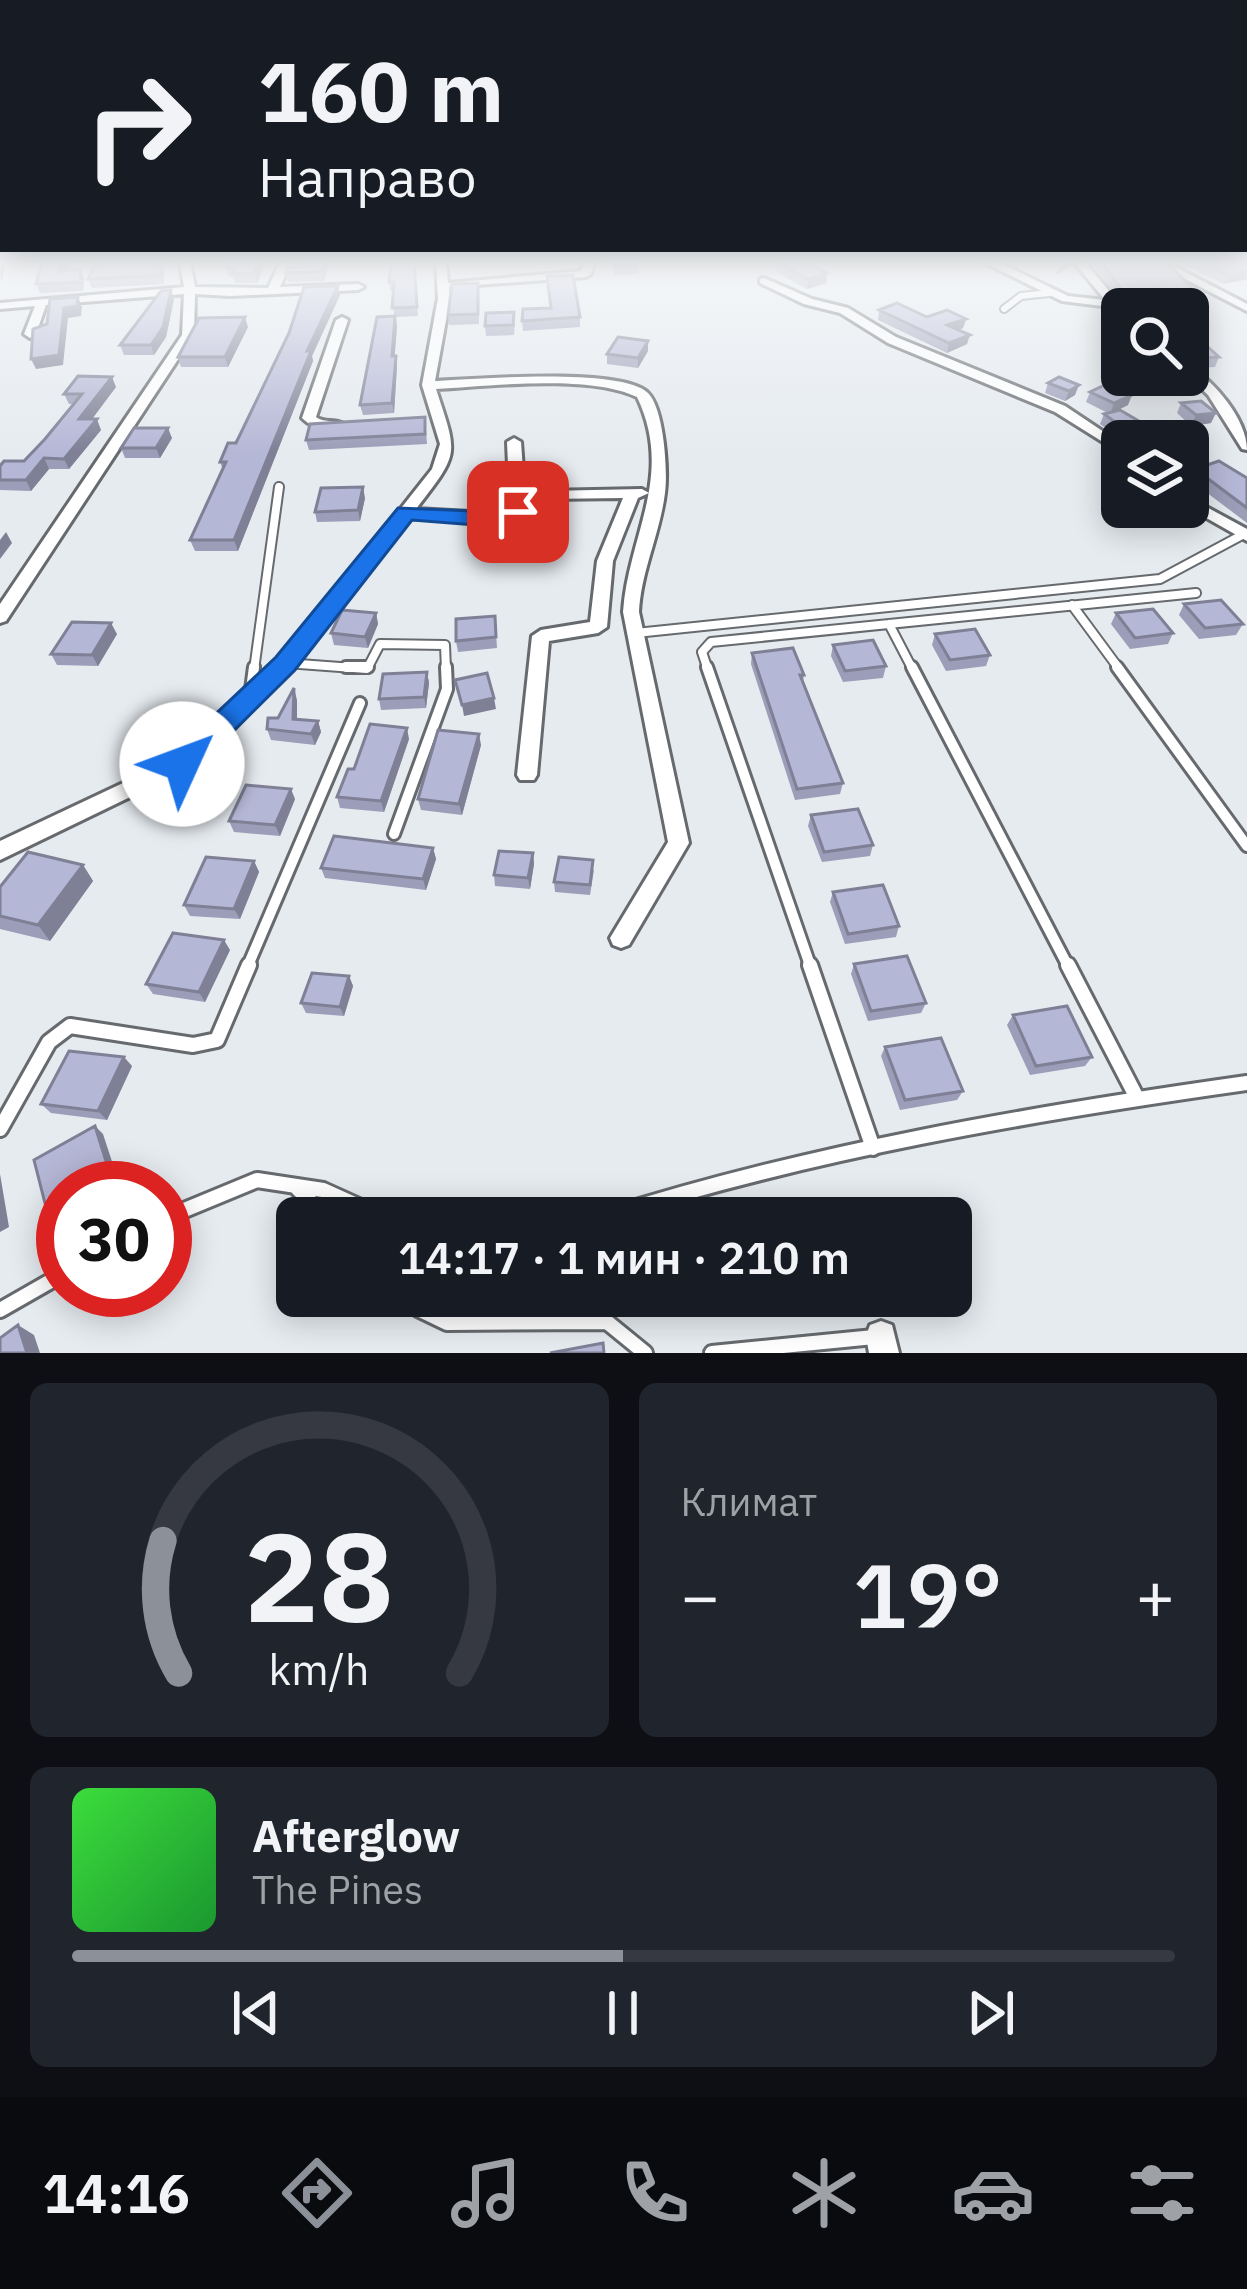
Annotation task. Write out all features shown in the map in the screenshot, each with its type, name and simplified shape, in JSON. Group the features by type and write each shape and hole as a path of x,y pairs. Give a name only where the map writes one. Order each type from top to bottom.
{"street":[{"path":"30,334 33,325"},
{"path":"0,617 188,335 188,325"},
{"path":"340,325 310,418 323,426 354,424"},
{"path":"0,851 182,764 285,663 443,463 447,444 428,385 438,325"},
{"path":"868,325 892,340 1060,409 1101,436"},
{"path":"428,385 553,381 627,386 641,394 651,411 658,492 631,583 636,633 679,842 622,938"},
{"path":"1209,389 1247,446"},
{"path":"418,419 439,418"},
{"path":"406,513 509,519 518,512 514,442"},
{"path":"546,495 658,492"},
{"path":"527,775 541,636 598,627 604,561 632,493"},
{"path":"1209,514 1245,535"}],"lane":[{"path":"250,697 279,488"},
{"path":"636,633 1160,579 1245,535"},
{"path":"873,1148 702,652 711,642 1196,593"},
{"path":"1072,605 1247,846"},
{"path":"889,624 1137,1098"},
{"path":"285,663 367,669 380,644 445,645 447,689 394,834"},
{"path":"0,1129 49,1042 70,1026 193,1045 217,1040 360,703"},
{"path":"662,1197 700,1184 873,1148 1137,1098 1247,1083"},
{"path":"192,1208 257,1180 291,1182 338,1197"},
{"path":"291,1182 306,1197"},
{"path":"0,1310 36,1289"},
{"path":"435,1317 448,1323 608,1322 645,1353"},
{"path":"712,1353 882,1345"}],"building":[{"path":"62,325 59,355 31,359 33,329"},
{"path":"135,325 163,325 151,345 120,345"},
{"path":"195,325 241,325 225,357 178,357"},
{"path":"292,325 319,325 234,540 190,540 226,462 220,462 228,443 236,443"},
{"path":"375,325 394,325 392,403 360,405"},
{"path":"911,325 947,325 970,335 949,343"},
{"path":"618,337 648,341 638,358 607,354"},
{"path":"78,376 112,377 79,419 97,419 64,459 44,458 26,480 0,480 4,461 24,461 82,394 64,394"},
{"path":"1059,377 1079,385 1069,391 1048,383"},
{"path":"1101,387 1101,396 1130,396 1114,403 1090,392"},
{"path":"1201,401 1216,413 1196,415 1181,403"},
{"path":"1120,410 1137,420 1112,420 1104,414"},
{"path":"425,417 425,434 306,440 310,424"},
{"path":"134,428 168,428 156,448 121,448"},
{"path":"1219,461 1247,478 1247,508 1209,480 1209,464"},
{"path":"363,487 358,510 315,512 321,488"},
{"path":"1221,600 1243,624 1205,628 1184,604"},
{"path":"1153,609 1173,633 1135,638 1116,613"},
{"path":"342,610 376,613 365,637 331,633"},
{"path":"495,616 496,637 456,641 456,619"},
{"path":"72,622 111,623 92,655 51,654"},
{"path":"975,629 990,655 950,660 935,634"},
{"path":"873,640 886,666 845,671 833,645"},
{"path":"793,648 843,783 797,789 752,653"},
{"path":"427,672 424,697 379,699 383,674"},
{"path":"487,673 494,698 462,705 455,680"},
{"path":"294,688 293,719 318,721 311,734 267,729 268,718 278,718"},
{"path":"370,724 407,728 381,801 337,797 348,769 354,769"},
{"path":"438,730 479,734 459,804 418,799"},
{"path":"246,785 291,789 275,825 229,821"},
{"path":"858,809 873,845 824,852 811,815"},
{"path":"334,836 433,848 423,879 321,868"},
{"path":"499,851 533,853 528,878 494,875"},
{"path":"28,852 83,865 38,925 0,916 0,887"},
{"path":"206,857 254,861 234,909 184,905"},
{"path":"559,857 593,860 590,885 554,882"},
{"path":"883,885 899,926 848,934 833,892"},
{"path":"173,933 224,940 199,992 146,984"},
{"path":"907,956 926,1003 871,1011 854,964"},
{"path":"312,973 349,976 340,1007 301,1003"},
{"path":"1067,1006 1092,1057 1036,1066 1013,1015"},
{"path":"941,1038 963,1091 905,1100 885,1047"},
{"path":"69,1051 124,1057 98,1111 41,1104"},
{"path":"95,1126 106,1161 36,1161 36,1168 34,1160"},
{"path":"18,1325 27,1353 0,1353 0,1338"},
{"path":"603,1343 604,1353 550,1353"}],"route":[{"path":"182,764 285,663 406,513 501,520 518,512"}]}
